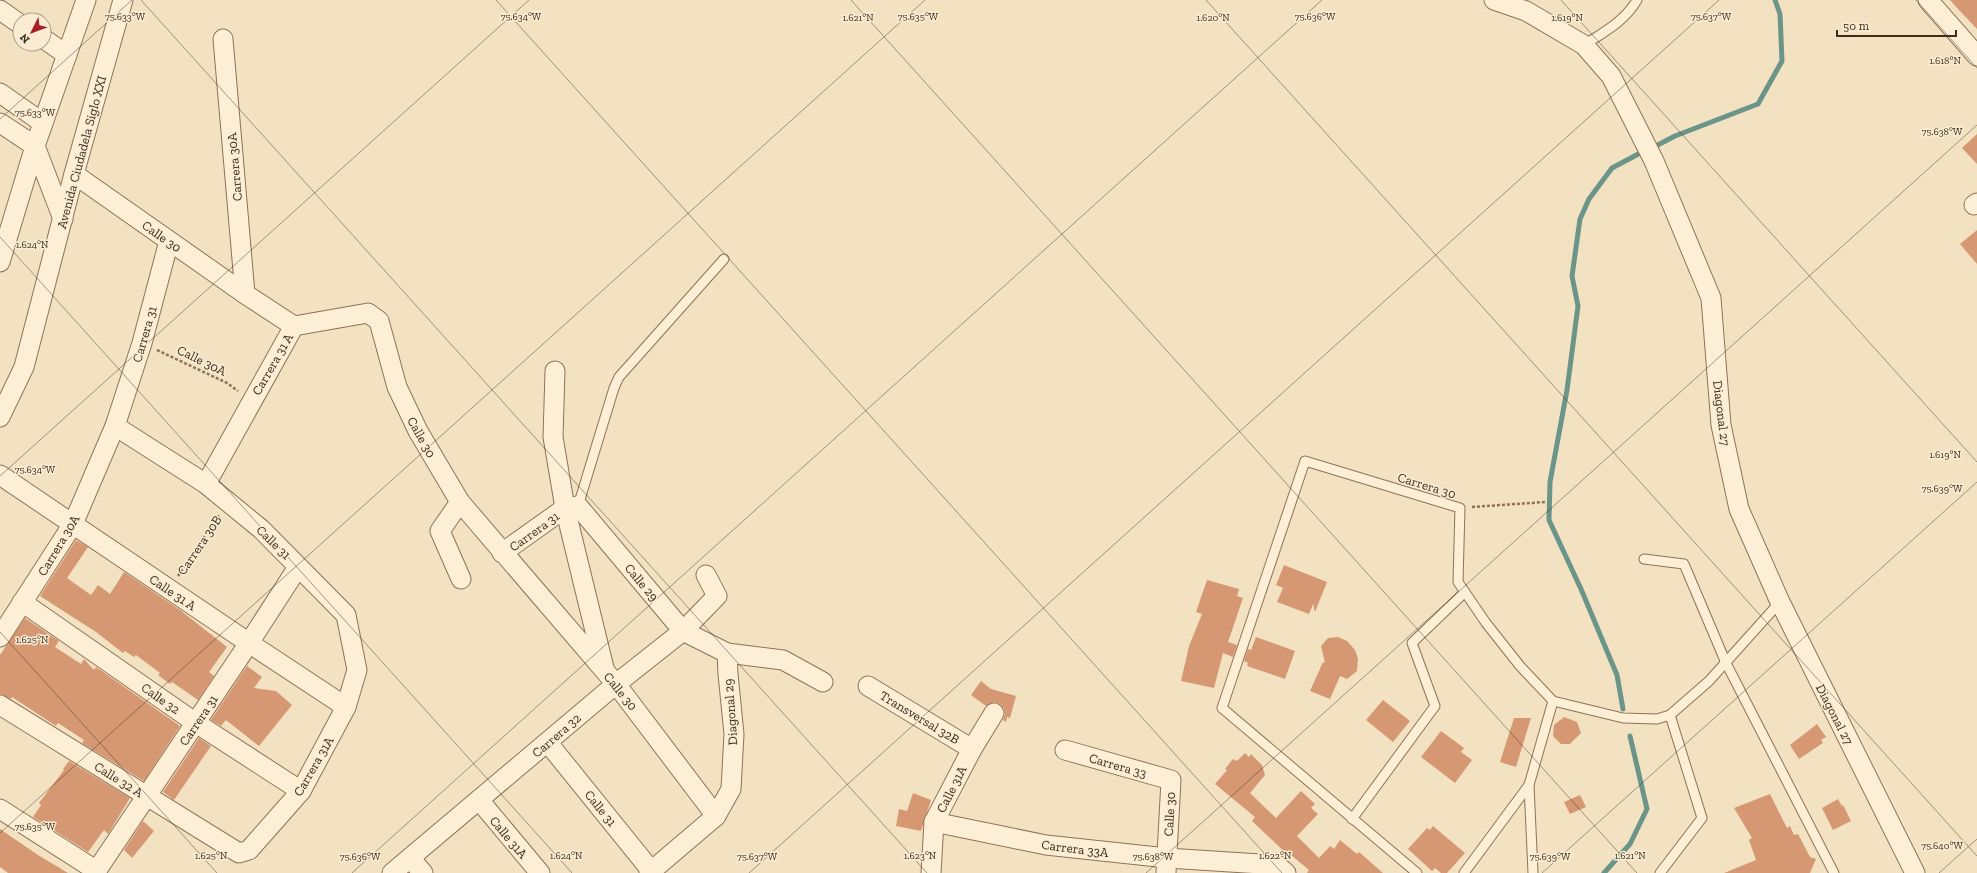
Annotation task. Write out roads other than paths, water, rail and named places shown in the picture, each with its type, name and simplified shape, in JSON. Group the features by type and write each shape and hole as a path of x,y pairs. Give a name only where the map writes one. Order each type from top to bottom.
{"street":[{"path":"0,262 3,240 86,0"},
{"name":"Avenida Ciudadela Siglo XXI","path":"0,417 24,367 74,174 123,0"},
{"name":"Diagonal 27","path":"1494,0 1526,11 1584,45 1611,76 1654,161 1711,298 1721,426 1739,510 1780,602 1915,873"},
{"path":"1928,0 1977,56"},
{"path":"0,10 12,18"},
{"name":"Carrera 30A","path":"223,39 245,294"},
{"path":"52,45 67,54"},
{"path":"0,93 43,123"},
{"path":"0,122 35,146 63,219"},
{"name":"Calle 30","path":"74,174 245,294 294,326 368,313 379,321 397,387 418,431 460,502 502,553 610,677 716,816"},
{"name":"Carrera 31","path":"115,426 142,343 169,241"},
{"name":"Carrera 31 A","path":"206,484 294,326"},
{"path":"555,371 553,437 572,507 610,677"},
{"name":"Carrera 30A","path":"0,637 73,524 115,426"},
{"name":"Calle 31","path":"115,426 206,484 261,529 346,614 357,670 346,707"},
{"name":"Calle 31 A","path":"0,475 249,644 346,707"},
{"path":"460,502 440,531 461,579"},
{"name":"Carrera 31","path":"502,553 572,507"},
{"name":"Calle 29","path":"572,507 683,631 727,653 783,660 823,682"},
{"name":"Carrera 31","path":"96,872 249,644 298,567"},
{"name":"Carrera 32","path":"392,873 548,743 610,677 683,631 717,596 706,575"},
{"name":"Calle 32","path":"22,602 196,723 301,791"},
{"name":"Diagonal 29","path":"716,816 730,789 732,773 734,734 727,653"},
{"name":"Transversal 32B","path":"868,686 972,749"},
{"name":"Calle 32 A","path":"0,705 239,853"},
{"name":"Carrera 31A","path":"239,853 250,850 301,791 346,707"},
{"name":"Calle 31A","path":"931,873 934,822 972,749 994,713"},
{"name":"Calle 31","path":"548,743 651,872"},
{"name":"Carrera 33","path":"1066,750 1171,780"},
{"name":"Calle 30","path":"1167,866 1171,780"},
{"name":"Calle 31A","path":"479,800 540,873"},
{"path":"0,809 96,872"},
{"path":"651,872 716,816"},
{"name":"Carrera 33A","path":"934,822 1046,845 1167,866 1277,865 1286,873"},
{"path":"410,858 423,873"}],"lane":[{"path":"1584,45 1621,20 1631,11 1637,0"},
{"path":"572,507 619,377 724,259"},
{"name":"Carrera 30","path":"1352,819 1222,708 1305,461 1460,508 1458,582 1465,592"},
{"path":"1644,559 1684,564 1726,663 1834,873"},
{"path":"1417,873 1352,819 1435,706 1412,643 1465,592 1520,666 1553,701 1623,718 1657,719 1670,715 1709,681 1780,602"},
{"path":"1532,873 1529,785 1553,701"},
{"path":"1660,873 1702,818 1670,715"},
{"path":"1464,873 1529,785"}],"waterway":[{"path":"1652,148 1675,136 1758,104 1782,61 1780,14 1775,0"},
{"path":"1623,709 1617,675 1581,589 1549,520 1550,482 1567,390 1578,306 1572,276 1580,219 1589,199 1612,168 1644,151"},
{"path":"1604,873 1630,844 1647,809 1630,736"}]}
